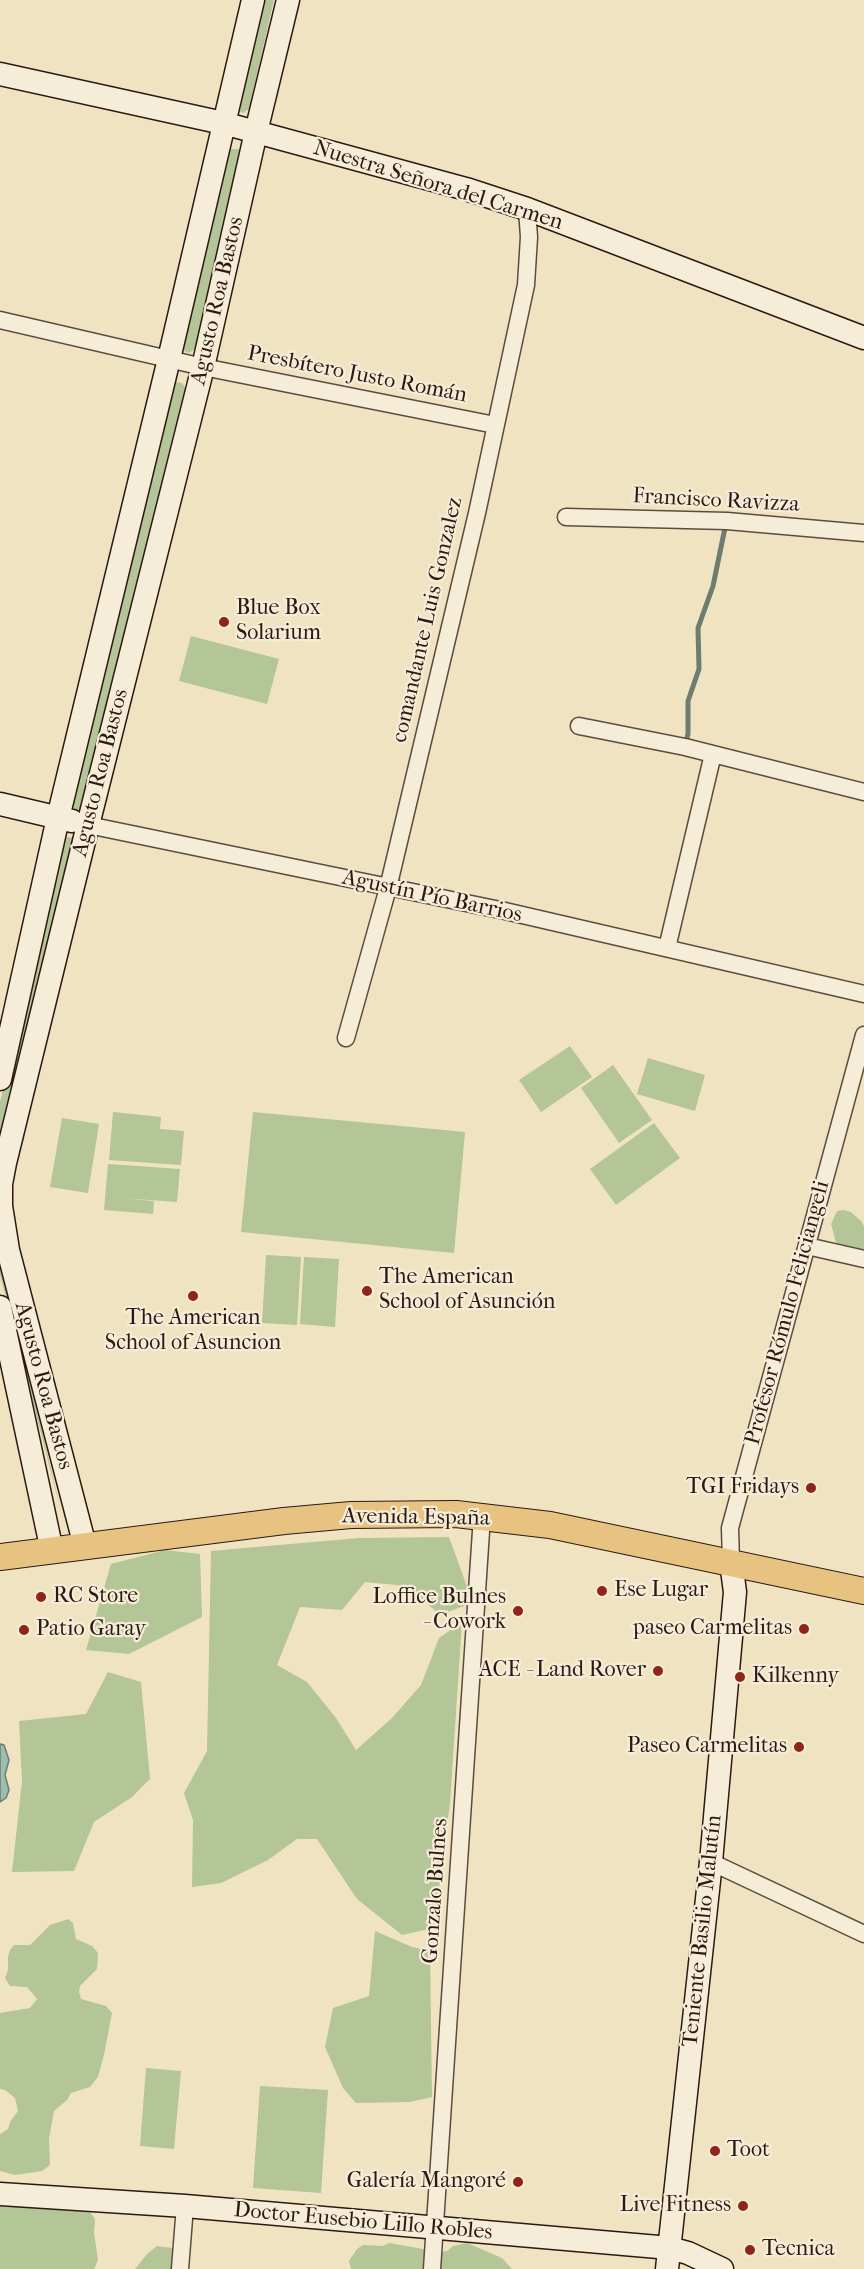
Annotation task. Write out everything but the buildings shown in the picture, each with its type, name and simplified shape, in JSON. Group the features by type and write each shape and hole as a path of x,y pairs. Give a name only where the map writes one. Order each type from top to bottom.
{"main road":[{"name":"Avenida España","path":"0,1557 230,1526 340,1516 433,1514 482,1516 550,1525 864,1591"}],"street":[{"name":"Agusto Roa Bastos","path":"0,1079 58,818 170,359 253,0"},
{"name":"Agusto Roa Bastos","path":"85,1546 8,1250 1,1206 5,1163 203,367 288,0"},
{"name":"Nuestra Señora del Carmen","path":"0,74 223,123 466,189 527,209 864,338"},
{"name":"comandante Luis Gonzalez","path":"346,1038 388,888 477,513 526,285 529,237 527,209"},
{"name":"Presbítero Justo Román","path":"0,321 203,367 495,425"},
{"name":"Francisco Ravizza","path":"566,517 727,521 864,532"},
{"path":"579,726 713,754 864,792"},
{"path":"667,948 713,754"},
{"name":"Agustín Pío Barrios","path":"0,804 88,825 505,911 864,994"},
{"name":"Profesor Rómulo Feliciangeli","path":"735,1592 730,1528 864,1035"},
{"path":"807,1246 864,1260"},
{"name":"Agusto Roa Bastos","path":"0,1307 52,1551"},
{"name":"Gonzalo Bulnes","path":"432,2269 482,1516"},
{"name":"Teniente Basilio Malutín","path":"668,2258 711,1862 735,1592"},
{"path":"711,1862 864,1935"},
{"name":"Doctor Eusebio Lillo Robles","path":"0,2194 185,2206 435,2227 668,2258 688,2253 722,2269"},
{"path":"180,2269 185,2206"}],"shaded area":[{"path":"263,0 274,0 249,109 243,113 238,110"},
{"path":"229,149 238,149 242,153 195,349 189,353 180,349"},
{"path":"172,383 182,383 186,389 87,807 81,811 75,810 72,804"},
{"path":"191,636 279,659 267,704 179,681"},
{"path":"66,837 75,838 0,1144 0,1102"},
{"path":"570,1046 592,1077 541,1112 519,1080"},
{"path":"648,1058 705,1075 695,1111 637,1094"},
{"path":"613,1065 652,1120 619,1143 581,1088"},
{"path":"113,1112 161,1117 160,1129 184,1131 181,1165 109,1160"},
{"path":"253,1112 465,1132 454,1253 241,1232"},
{"path":"62,1118 99,1124 88,1193 50,1187"},
{"path":"654,1123 680,1158 616,1205 590,1169"},
{"path":"108,1164 180,1169 177,1202 121,1198 154,1201 153,1214 104,1210"},
{"path":"837,1211 851,1212 864,1227 864,1262 838,1250 831,1224"},
{"path":"0,1253 33,1387 62,1515 0,1275"},
{"path":"266,1255 301,1257 297,1325 262,1323"},
{"path":"304,1257 339,1259 335,1327 300,1324"},
{"path":"449,1537 469,1592 464,1606 440,1615 407,1586 365,1582 342,1610 300,1607 277,1665 307,1682 336,1718 356,1750 392,1718 421,1685 439,1638 462,1622 450,1803 434,1928 402,1935 357,1899 317,1839 297,1839 268,1860 221,1883 192,1887 193,1820 184,1793 207,1751 211,1551 359,1538"},
{"path":"165,1550 200,1554 202,1617 129,1654 86,1650 111,1564"},
{"path":"108,1672 141,1682 150,1779 132,1797 94,1822 74,1871 12,1872 22,1781 19,1721 86,1714"},
{"path":"0,1744 4,1745 9,1760 5,1775 9,1790 6,1798 0,1802"},
{"path":"68,1919 73,1923 76,1939 92,1946 98,1953 97,1969 80,1986 79,1992 81,1999 106,2006 112,2013 104,2055 98,2077 90,2087 71,2093 67,2100 54,2111 49,2139 50,2165 42,2171 15,2175 0,2171 0,2134 8,2129 18,2111 15,2098 0,2089 0,2013 30,2008 37,1999 27,1987 10,1986 5,1978 8,1970 8,1957 14,1945 30,1945 50,1925"},
{"path":"375,1931 412,1947 430,1951 432,2097 410,2102 356,2103 343,2088 325,2047 333,2008 369,1996"},
{"path":"146,2068 181,2071 174,2149 140,2146"},
{"path":"260,2086 328,2090 321,2193 253,2188"},
{"path":"0,2193 87,2208 95,2219 94,2233 98,2260 94,2269 0,2269"},
{"path":"389,2243 440,2252 467,2243 502,2258 512,2269 351,2269 349,2261 357,2249 363,2245 383,2246"},
{"path":"157,2246 172,2248 184,2256 187,2269 135,2269"}],"waterway":[{"path":"685,745 688,734 688,701 699,669 698,628 713,586 726,523"}],"place":[{"name":"Blue Box Solarium","path":"224,622"},
{"name":"The American School of Asunción","path":"367,1291"},
{"name":"The American School of Asuncion","path":"193,1296"},
{"name":"TGI Fridays","path":"811,1488"},
{"name":"Ese Lugar","path":"602,1591"},
{"name":"RC Store","path":"41,1597"},
{"name":"Loffice Bulnes - Cowork","path":"518,1611"},
{"name":"paseo Carmelitas","path":"804,1629"},
{"name":"Patio Garay","path":"24,1630"},
{"name":"ACE - Land Rover","path":"658,1671"},
{"name":"Kilkenny","path":"740,1677"},
{"name":"Paseo Carmelitas","path":"799,1747"},
{"name":"Toot","path":"715,2151"},
{"name":"Galería Mangoré","path":"518,2182"},
{"name":"Live Fitness","path":"743,2206"},
{"name":"Tecnica","path":"750,2250"}]}
